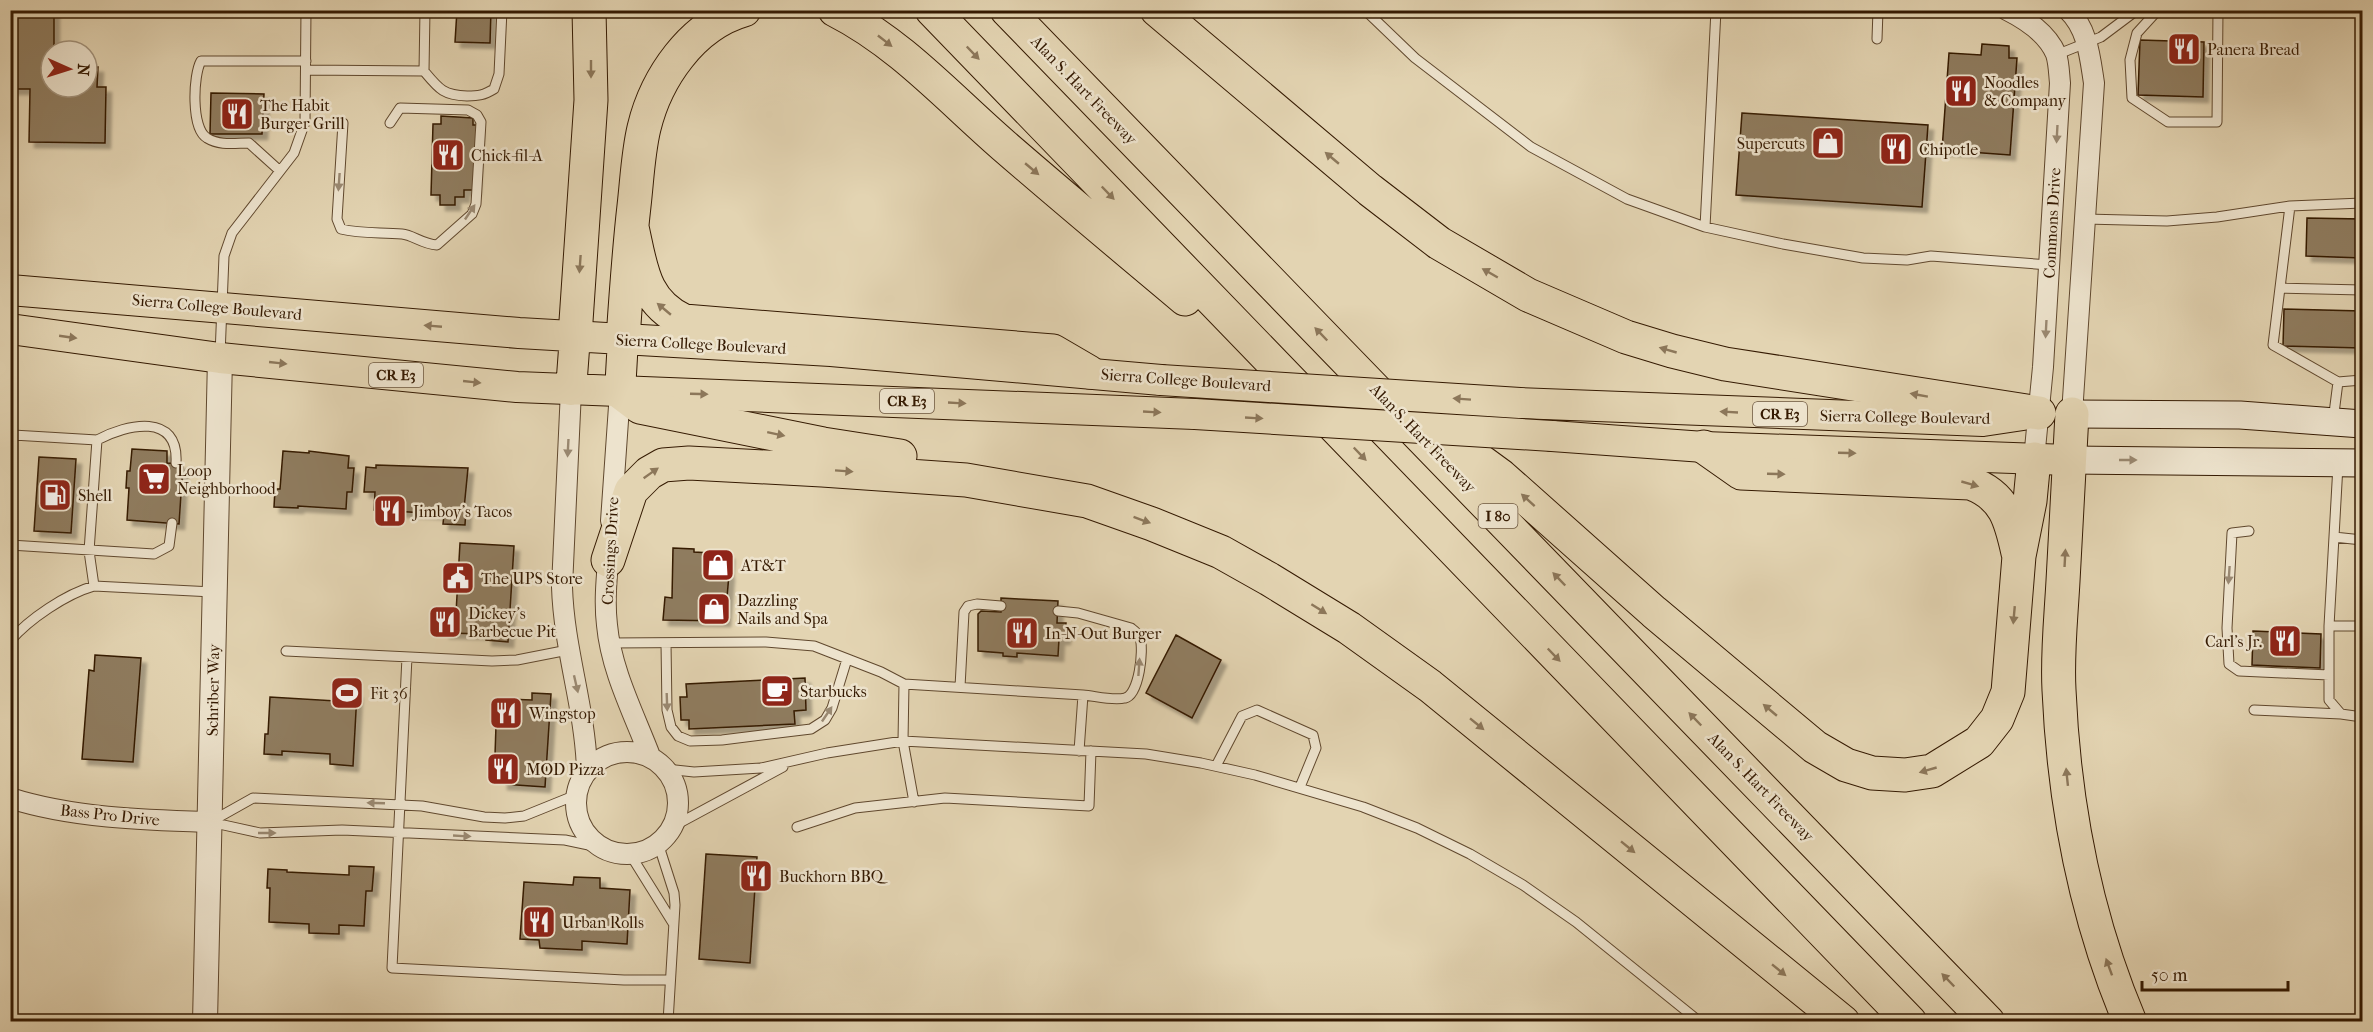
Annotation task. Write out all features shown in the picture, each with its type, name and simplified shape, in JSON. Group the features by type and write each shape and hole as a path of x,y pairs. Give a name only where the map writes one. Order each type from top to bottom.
{"highway":[{"path":"575,336 591,100 589,10"},
{"path":"623,339 632,227 644,128 653,101 666,72 687,46 710,27 744,10"},
{"path":"835,10 885,39 1003,145 1329,422"},
{"path":"932,10 1910,1022"},
{"name":"Alan S. Hart Freeway","path":"1007,10 1988,1022"},
{"path":"1157,10 1378,197 1439,243 1528,295 1626,337 1714,361 2039,413"},
{"path":"632,227 650,292 663,309 684,321 1053,351 1089,372"},
{"path":"1357,371 1500,476 1654,612 1815,747 1846,765 1872,773 1905,775 1932,771 1979,742 1996,719 2008,692 2019,556 2030,501 2034,459"},
{"path":"620,392 640,407 823,444 1011,475 1065,488 1087,501"},
{"path":"2072,414 2059,689 2067,782 2074,833 2096,931 2130,1022"},
{"path":"1704,447 1741,473 1970,483 1984,490 2005,509 2019,556"},
{"path":"608,560 631,491 649,473 663,465 689,463 966,480 1087,501 1152,524 1221,552 1349,628 1430,686 1843,1022"}],"main road":[{"name":"Sierra College Boulevard","path":"10,290 575,336 831,351 1161,380 1520,403 1983,421 2039,413 2240,415 2362,423"},
{"name":"Sierra College Boulevard","path":"10,328 220,358 505,386 571,390 932,402 1195,414 1704,447 2070,460 2350,463"},
{"path":"571,390 575,336"},
{"name":"Crossings Drive","path":"620,392 623,339"}],"street":[{"name":"Commons Drive","path":"2007,10 2023,18 2043,34 2056,55 2060,83 2039,413 2034,459"},
{"name":"Commons Drive","path":"2068,10 2088,42 2094,83 2072,414"},
{"name":"Schriber Way","path":"205,1022 220,358"},
{"path":"571,390 562,587 563,617 586,735 587,770"},
{"name":"Crossings Drive","path":"620,392 605,596 607,626 615,665 650,756"},
{"path":"616,752 633,752 650,756 666,769 674,782 678,797 677,813 672,827 658,843 645,851 620,854 603,848 590,838 581,826 576,795 587,770 600,759 616,752"},
{"name":"Bass Pro Drive","path":"10,798 69,812 210,822"}],"lane":[{"path":"220,358 224,256 232,233 294,153 304,122 306,10"},
{"path":"425,10 424,71 439,89 450,95 482,96 495,90 500,74 502,10"},
{"path":"1365,10 1415,58 1531,147 1627,199 1705,226 1783,244 1863,258 1907,260 1930,256 2049,265"},
{"path":"1705,226 1716,10"},
{"path":"1877,39 1878,10"},
{"path":"2056,55 2102,37 2137,10"},
{"path":"2158,10 2137,33 2130,60 2132,98 2168,122 2217,122 2218,10"},
{"path":"280,171 249,143 220,143 205,137 198,126 195,107 196,69 201,62 424,71"},
{"path":"343,123 337,219 341,229 359,233 405,234 424,244 437,245 472,214 476,204 481,122 477,115 468,110 400,108 390,123"},
{"path":"2085,219 2217,218 2290,206 2362,203"},
{"path":"2290,206 2273,345 2338,382 2362,380"},
{"path":"2280,288 2362,290"},
{"path":"2333,422 2338,382"},
{"path":"10,468 13,435 97,440 112,432 138,426 152,426 165,431 175,443 176,463"},
{"path":"94,586 89,551 97,440"},
{"path":"2341,714 2329,700 2329,626 2334,537 2350,463"},
{"path":"10,545 146,554 162,551 169,546 172,523"},
{"path":"2249,531 2232,533 2227,628 2229,664 2239,671 2329,675"},
{"path":"2334,537 2362,540"},
{"path":"10,641 22,628 78,590 94,586 215,592"},
{"path":"960,687 964,612 968,606 977,604 1001,606"},
{"path":"610,643 766,642 805,645 814,646 881,672 904,684 1125,699 1132,695 1138,685 1141,640 1137,632 1131,628 1078,613 1058,611"},
{"path":"2329,626 2362,626"},
{"path":"666,643 667,711 671,727 678,736 690,741 722,740 811,729 825,720 832,708 847,659"},
{"path":"286,651 492,661 517,660 568,650"},
{"path":"407,657 392,968 624,980 670,980"},
{"path":"904,684 903,741 914,802"},
{"path":"1079,751 1083,695"},
{"path":"1216,766 1242,716 1257,710 1313,735 1316,748 1300,788"},
{"path":"2254,710 2362,717"},
{"path":"666,769 704,772 761,768 827,753 903,741 1146,754 1216,766 1363,807 1417,828 1470,854 1515,879 1576,922 1700,1022"},
{"path":"797,827 855,808 945,798 1089,806 1092,751"},
{"path":"672,827 791,763"},
{"path":"210,822 253,798 399,804 505,818 524,816 576,795"},
{"path":"210,822 260,833 342,830 566,840 603,848"},
{"path":"658,843 674,893 675,904 668,1022"},
{"path":"630,854 673,923"}],"building":[{"path":"10,10 54,10 54,39 39,39 39,99 99,99 99,87 106,87 105,143 29,142 30,89 10,89"},
{"path":"457,10 491,10 490,43 455,42"},
{"path":"2140,40 2204,42 2203,97 2138,95"},
{"path":"1982,44 2009,46 2009,58 2017,58 2010,155 1942,150 1949,53 1981,55"},
{"name":"The Habit Burger Grill","path":"211,93 264,94 262,134 210,134"},
{"path":"1742,113 1928,125 1922,207 1736,195"},
{"path":"441,116 473,118 473,125 478,125 475,190 464,190 464,197 455,197 455,205 440,205 440,195 431,195 433,124 441,124"},
{"path":"2307,218 2362,219 2362,258 2306,256"},
{"path":"2284,309 2362,311 2362,348 2283,346"},
{"name":"Loop Neighborhood","path":"132,449 167,451 167,463 183,464 179,524 127,520 129,488 126,488 127,471 130,471"},
{"path":"283,451 309,453 309,451 349,456 348,468 354,468 352,492 347,492 346,509 274,507 275,489 280,489"},
{"name":"Shell","path":"39,457 76,459 71,533 34,531"},
{"path":"376,465 468,468 464,509 466,509 465,525 443,524 444,514 374,510 375,492 364,492 366,467 376,468"},
{"path":"460,543 514,546 508,642 486,640 487,634 444,633 446,612 456,613"},
{"path":"673,548 729,554 725,621 663,620 665,597 672,598"},
{"name":"In-N-Out Burger","path":"1001,598 1058,601 1057,623 1066,623 1065,639 1059,639 1058,656 1017,653 1017,657 1003,656 1003,653 978,651 978,614 981,611 1001,612"},
{"path":"2253,631 2321,634 2320,668 2252,665"},
{"path":"1176,635 1221,660 1192,718 1146,693"},
{"path":"95,655 141,658 133,762 82,759 89,670 94,671"},
{"path":"805,678 806,710 794,711 795,724 689,729 689,720 681,720 680,697 687,697 686,684"},
{"path":"337,692 357,693 353,766 330,764 330,754 282,751 282,755 264,754 265,734 268,734 270,697 336,701"},
{"path":"532,693 551,694 545,787 502,784 504,756 495,755 496,725 505,725 507,699 532,700"},
{"path":"706,854 757,857 750,963 699,959"},
{"path":"349,866 374,867 372,891 366,891 364,926 339,925 339,934 309,933 309,924 269,922 268,869 349,875"},
{"path":"574,877 600,878 600,888 630,890 627,944 582,941 582,950 540,948 539,940 520,939 524,882 573,885"}],"place":[{"name":"Panera Bread","path":"2184,49"},
{"name":"Noodles & Company","path":"1961,91"},
{"name":"The Habit Burger Grill","path":"237,114"},
{"name":"Supercuts","path":"1828,143"},
{"name":"Chipotle","path":"1896,149"},
{"name":"Chick-fil-A","path":"448,155"},
{"name":"Loop Neighborhood","path":"154,479"},
{"name":"Shell","path":"55,495"},
{"name":"Jimboy's Tacos","path":"390,511"},
{"name":"AT&T","path":"718,565"},
{"name":"The UPS Store","path":"458,578"},
{"name":"Dazzling Nails and Spa","path":"714,609"},
{"name":"Dickey's Barbecue Pit","path":"445,622"},
{"name":"In-N-Out Burger","path":"1022,633"},
{"name":"Carl's Jr.","path":"2285,641"},
{"name":"Starbucks","path":"777,691"},
{"name":"Fit 36","path":"347,693"},
{"name":"Wingstop","path":"506,713"},
{"name":"MOD Pizza","path":"503,769"},
{"name":"Buckhorn BBQ","path":"756,876"},
{"name":"Urban Rolls","path":"539,922"}]}
